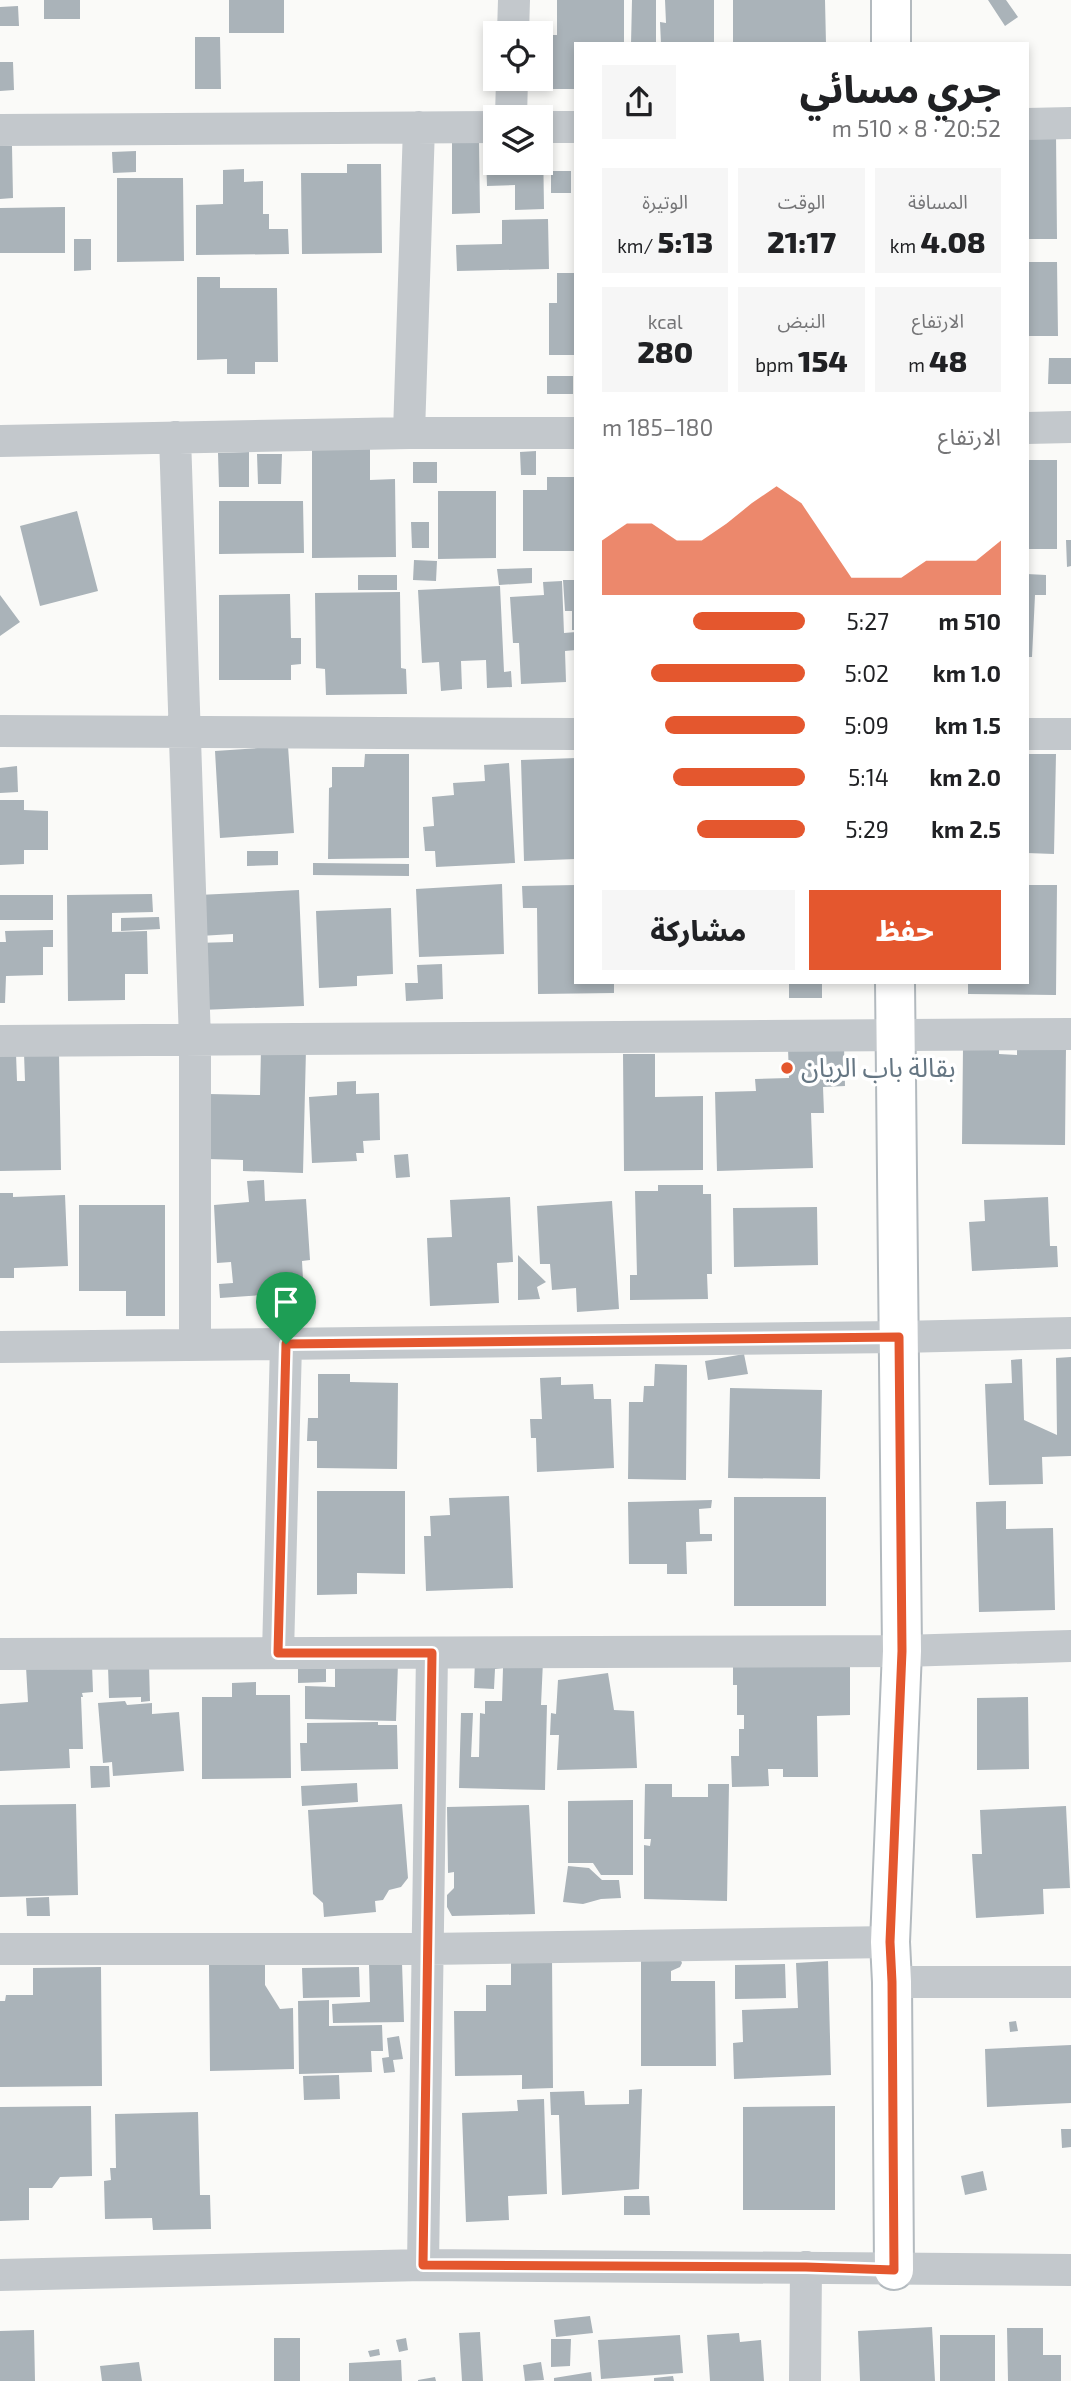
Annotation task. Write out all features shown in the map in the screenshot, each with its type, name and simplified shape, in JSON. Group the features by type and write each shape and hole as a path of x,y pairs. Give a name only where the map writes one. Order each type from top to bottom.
{"street":[{"path":"513,21 514,0"},
{"path":"891,0 891,42"},
{"path":"1029,124 1071,123"},
{"path":"409,433 419,127"},
{"path":"0,130 483,127"},
{"path":"553,127 574,127"},
{"path":"1029,428 1071,427"},
{"path":"0,441 409,433 574,433"},
{"path":"175,437 195,1041 195,1345"},
{"path":"0,731 574,734"},
{"path":"1029,734 1071,734"},
{"path":"894,2270 890,1942 902,1651 895,984"},
{"path":"0,1041 1071,1034"},
{"path":"0,1347 1071,1334"},
{"path":"278,1653 286,1344"},
{"path":"0,1654 902,1651 1071,1646"},
{"path":"423,2265 432,1653"},
{"path":"0,1949 427,1949 890,1942"},
{"path":"892,1982 1071,1982"},
{"path":"0,2275 423,2265 1071,2270"},
{"path":"805,2381 806,2267"}],"building":[{"path":"44,0 80,0 80,19 44,19"},
{"path":"229,0 284,0 284,33 229,33"},
{"path":"557,0 624,0 624,42 574,42 574,89 553,89 553,35 557,35"},
{"path":"632,0 656,0 656,42 631,42"},
{"path":"665,0 714,0 714,42 661,42 660,22 666,23"},
{"path":"733,0 825,0 826,42 733,42"},
{"path":"988,0 1006,0 1018,17 1005,26"},
{"path":"18,6 19,26 0,26 0,7"},
{"path":"195,37 220,37 221,89 195,89"},
{"path":"0,62 13,62 14,90 0,91"},
{"path":"1056,134 1057,239 1029,239 1029,135"},
{"path":"479,141 480,213 452,214 452,142"},
{"path":"0,146 12,146 13,198 0,199"},
{"path":"136,151 136,172 113,173 112,152"},
{"path":"347,164 381,164 382,253 302,254 301,173 347,173"},
{"path":"244,169 244,182 263,181 263,214 269,214 269,229 288,229 289,254 196,255 196,205 223,204 223,170"},
{"path":"553,171 571,171 571,193 551,193"},
{"path":"487,175 544,175 544,209 515,210 515,185 487,186"},
{"path":"117,178 183,178 184,261 117,262"},
{"path":"65,207 65,253 0,253 0,208"},
{"path":"548,219 549,269 457,271 456,245 502,244 502,220"},
{"path":"74,239 91,239 91,270 74,271"},
{"path":"1029,262 1057,262 1058,336 1029,336"},
{"path":"557,273 574,273 574,355 549,355 549,303 557,303"},
{"path":"197,277 220,277 220,288 277,288 278,362 255,362 255,374 227,374 227,359 197,360"},
{"path":"1049,358 1071,358 1071,384 1048,384"},
{"path":"547,376 573,376 573,394 547,394"},
{"path":"312,441 370,441 370,480 395,479 396,557 312,558"},
{"path":"536,451 536,475 521,475 520,452"},
{"path":"249,452 249,487 219,487 218,453"},
{"path":"257,454 282,454 281,484 258,484"},
{"path":"1029,460 1057,460 1057,549 1029,549"},
{"path":"413,462 437,462 437,483 413,483"},
{"path":"547,477 574,477 574,551 523,551 523,490 547,490"},
{"path":"438,491 496,491 496,558 438,559"},
{"path":"219,501 303,501 304,553 219,554"},
{"path":"77,511 98,591 40,606 20,526"},
{"path":"411,522 429,522 429,548 412,548"},
{"path":"1066,540 1071,540 1071,566 1067,567"},
{"path":"414,560 437,561 436,581 413,580"},
{"path":"532,568 532,583 499,585 497,569"},
{"path":"1029,574 1046,575 1046,595 1035,595 1032,657 1029,657"},
{"path":"358,575 397,575 397,590 358,590"},
{"path":"563,580 574,580 574,630 572,611 565,611"},
{"path":"562,581 564,633 574,632 574,650 565,651 566,682 521,684 519,643 513,643 510,597 544,595 543,582"},
{"path":"500,586 504,672 511,671 512,687 487,688 486,660 461,661 462,689 441,691 439,662 422,663 418,590"},
{"path":"400,592 401,668 406,669 407,694 326,695 325,669 316,668 315,593"},
{"path":"290,594 291,638 301,638 301,664 291,665 291,680 219,680 219,595"},
{"path":"0,595 20,622 0,636"},
{"path":"288,746 294,833 220,838 215,751"},
{"path":"365,754 409,754 409,858 328,859 332,767 364,767"},
{"path":"1029,754 1056,754 1054,854 1029,853"},
{"path":"574,758 574,859 524,861 521,760"},
{"path":"509,763 515,863 436,867 435,851 425,851 423,827 434,826 432,797 454,795 453,783 485,781 484,765"},
{"path":"17,766 18,792 0,793 0,768"},
{"path":"0,800 24,800 24,810 48,811 48,850 24,850 24,864 0,865"},
{"path":"247,851 278,851 278,865 247,866"},
{"path":"313,863 409,864 409,876 313,875"},
{"path":"502,884 504,954 419,957 416,889"},
{"path":"574,885 574,984 614,984 614,993 538,994 537,908 523,908 522,886"},
{"path":"1029,885 1057,885 1056,995 968,994 968,984 1029,984"},
{"path":"299,890 304,1006 201,1010 194,943 233,942 233,934 200,936 198,895"},
{"path":"152,894 153,912 112,913 112,932 147,931 148,974 125,974 125,1000 68,1001 67,895"},
{"path":"0,895 53,895 53,920 0,920"},
{"path":"391,908 393,974 357,976 357,986 319,988 316,911"},
{"path":"159,917 160,929 121,931 121,918"},
{"path":"53,930 53,947 43,947 43,975 6,976 5,1003 0,1003 0,942 6,942 5,931"},
{"path":"442,964 443,999 406,1001 405,983 418,983 417,965"},
{"path":"789,984 822,984 822,998 789,998"},
{"path":"844,1046 845,1086 823,1087 824,1113 811,1113 813,1168 717,1171 715,1092 756,1091 755,1079 789,1078 788,1048"},
{"path":"963,1047 999,1047 999,1054 1017,1055 1017,1047 1066,1047 1065,1145 962,1144"},
{"path":"261,1048 306,1049 303,1173 243,1171 243,1160 207,1159 209,1094 260,1095"},
{"path":"16,1053 17,1081 25,1081 24,1053 59,1053 61,1170 0,1171 0,1054"},
{"path":"623,1054 655,1054 655,1097 703,1096 703,1170 624,1171"},
{"path":"356,1081 356,1094 379,1093 380,1140 363,1141 364,1153 356,1153 357,1161 312,1163 309,1097 337,1095 337,1082"},
{"path":"408,1154 410,1177 396,1178 394,1155"},
{"path":"264,1180 265,1201 306,1199 310,1260 302,1261 304,1297 278,1298 278,1285 261,1286 262,1295 220,1298 219,1284 233,1283 231,1262 217,1263 214,1205 249,1202 247,1181"},
{"path":"658,1185 703,1185 703,1194 711,1194 712,1274 707,1274 708,1299 630,1300 630,1275 637,1275 635,1191 658,1191"},
{"path":"0,1193 13,1193 13,1197 65,1195 68,1266 14,1268 14,1278 0,1278"},
{"path":"510,1197 513,1262 497,1263 499,1303 430,1306 427,1238 452,1237 450,1200"},
{"path":"1048,1197 1050,1246 1057,1246 1058,1267 972,1271 969,1222 985,1221 984,1200"},
{"path":"612,1201 619,1309 577,1312 576,1288 552,1290 550,1264 540,1264 537,1206"},
{"path":"79,1205 165,1205 165,1316 126,1316 126,1291 79,1291"},
{"path":"817,1207 818,1265 734,1267 733,1208"},
{"path":"518,1255 546,1282 537,1287 540,1299 518,1300"},
{"path":"744,1354 748,1374 708,1380 705,1361"},
{"path":"1071,1357 1071,1456 1042,1457 1043,1484 989,1485 985,1384 1012,1383 1011,1360 1022,1359 1024,1420 1057,1435 1056,1358"},
{"path":"655,1364 687,1365 686,1480 628,1479 629,1402 643,1402 644,1386 654,1386"},
{"path":"318,1374 350,1374 350,1382 398,1383 397,1469 317,1468 317,1441 307,1441 308,1418 318,1418"},
{"path":"561,1377 561,1385 593,1384 594,1399 611,1399 614,1468 537,1472 536,1438 531,1438 530,1419 542,1419 540,1378"},
{"path":"730,1388 822,1390 820,1479 728,1478"},
{"path":"317,1491 405,1491 405,1574 357,1573 357,1594 317,1595"},
{"path":"509,1496 513,1588 426,1591 424,1536 431,1536 430,1516 450,1515 449,1498"},
{"path":"734,1497 826,1497 826,1606 734,1606"},
{"path":"712,1500 711,1508 699,1509 700,1534 712,1534 712,1541 686,1542 687,1574 667,1574 667,1564 629,1564 628,1502"},
{"path":"1006,1501 1006,1529 1053,1528 1055,1610 979,1612 976,1502"},
{"path":"475,1659 543,1661 541,1705 547,1705 545,1790 459,1788 461,1713 473,1713 471,1757 479,1757 480,1713 485,1714 485,1701 502,1701 503,1668 495,1669 494,1689 474,1688"},
{"path":"850,1661 850,1715 817,1716 818,1777 783,1777 783,1769 768,1769 769,1786 732,1787 731,1756 739,1756 739,1729 744,1729 744,1715 737,1715 737,1685 733,1685 733,1662"},
{"path":"298,1662 326,1662 326,1682 298,1683"},
{"path":"335,1663 398,1663 396,1721 305,1719 305,1686 335,1687"},
{"path":"92,1664 93,1692 82,1693 81,1697 83,1749 69,1749 70,1768 0,1771 0,1704 28,1702 26,1667"},
{"path":"149,1665 150,1701 141,1702 141,1697 109,1698 108,1666"},
{"path":"608,1673 614,1710 634,1711 637,1768 557,1770 559,1735 550,1735 551,1713 556,1714 558,1680"},
{"path":"256,1682 256,1695 290,1695 291,1778 202,1779 202,1697 232,1697 232,1683"},
{"path":"1028,1697 1029,1769 977,1770 977,1698"},
{"path":"125,1701 127,1705 152,1703 152,1714 179,1712 184,1771 113,1776 112,1762 103,1763 98,1703"},
{"path":"378,1722 378,1725 397,1725 398,1769 301,1771 300,1743 307,1743 307,1723"},
{"path":"90,1766 109,1766 110,1787 91,1788"},
{"path":"357,1783 358,1802 302,1806 301,1786"},
{"path":"645,1784 672,1784 672,1797 708,1797 708,1784 729,1784 727,1901 644,1899 644,1845 650,1846 651,1839 644,1839"},
{"path":"633,1800 633,1875 601,1875 593,1863 568,1863 568,1801"},
{"path":"76,1804 78,1895 0,1897 0,1805"},
{"path":"402,1804 408,1878 401,1887 389,1890 383,1900 375,1901 376,1912 324,1917 323,1903 313,1894 308,1810"},
{"path":"529,1805 535,1914 452,1916 447,1907 447,1895 454,1888 454,1872 448,1873 447,1807"},
{"path":"1066,1806 1070,1888 1043,1889 1044,1914 976,1918 972,1854 982,1854 980,1810"},
{"path":"568,1866 589,1868 602,1880 619,1880 621,1898 601,1899 583,1904 563,1902"},
{"path":"49,1897 50,1916 27,1916 26,1898"},
{"path":"511,1956 552,1956 553,2088 522,2089 522,2075 455,2076 454,2011 486,2011 486,1985 511,1985"},
{"path":"641,1956 680,1958 682,1963 671,1971 671,1981 715,1981 716,2066 641,2066"},
{"path":"828,1961 831,2075 734,2079 733,2043 743,2042 742,2010 798,2008 796,1963"},
{"path":"265,1963 265,1985 280,2009 293,2008 294,2069 210,2071 209,1964"},
{"path":"402,1963 404,2022 333,2023 332,2004 370,2002 369,1964"},
{"path":"785,1964 786,1998 735,1999 735,1965"},
{"path":"101,1967 102,2086 0,2087 0,2001 5,2001 6,1995 33,1995 33,1968"},
{"path":"359,1967 360,1997 303,1998 302,1968"},
{"path":"329,2000 329,2026 382,2025 383,2051 371,2051 372,2072 299,2074 298,2001"},
{"path":"1016,2021 1018,2031 1010,2032 1009,2022"},
{"path":"399,2036 403,2059 393,2060 395,2072 384,2073 382,2058 389,2057 387,2038"},
{"path":"1071,2045 1071,2103 987,2107 985,2049"},
{"path":"339,2075 340,2099 304,2100 303,2076"},
{"path":"642,2089 639,2189 562,2195 559,2115 551,2115 550,2092 584,2091 585,2105 629,2104 629,2090"},
{"path":"544,2099 547,2194 508,2196 509,2220 466,2222 462,2113 518,2111 517,2100"},
{"path":"91,2106 92,2176 60,2177 52,2188 29,2188 29,2220 0,2221 0,2107"},
{"path":"835,2106 835,2210 743,2210 743,2107"},
{"path":"198,2112 200,2195 210,2195 211,2229 153,2230 152,2218 105,2219 104,2181 111,2180 110,2168 116,2168 115,2114"},
{"path":"1061,2129 1071,2129 1071,2147 1062,2148"},
{"path":"983,2171 987,2190 965,2195 961,2176"},
{"path":"624,2196 649,2196 650,2215 624,2215"},
{"path":"590,2316 593,2333 556,2337 554,2320"},
{"path":"932,2327 935,2381 860,2381 858,2331"},
{"path":"1007,2328 1043,2328 1043,2355 1061,2355 1061,2381 1008,2381"},
{"path":"34,2330 35,2381 0,2381 0,2331"},
{"path":"480,2332 483,2381 462,2381 459,2333"},
{"path":"739,2333 740,2342 761,2340 764,2381 710,2381 707,2335"},
{"path":"680,2335 683,2373 601,2379 598,2340"},
{"path":"940,2335 995,2335 995,2381 940,2381"},
{"path":"274,2338 300,2338 300,2381 274,2381"},
{"path":"406,2338 408,2350 399,2352 396,2340"},
{"path":"551,2339 571,2339 570,2366 551,2367"},
{"path":"379,2349 380,2355 370,2357 368,2351"},
{"path":"401,2360 402,2381 349,2381 349,2363"},
{"path":"139,2362 142,2381 102,2381 100,2366"},
{"path":"541,2362 544,2380 525,2381 523,2365"},
{"path":"591,2372 592,2381 554,2381 554,2378"},
{"path":"673,2376 674,2381 654,2381 654,2378"},
{"path":"435,2377 436,2381 418,2381 418,2380"}],"place":[{"name":"بقالة باب الريان","path":"787,1068"}],"route":[{"path":"899,1337 902,1651 890,1942 894,2270 423,2265 432,1653 278,1653 286,1344 899,1337"}]}
